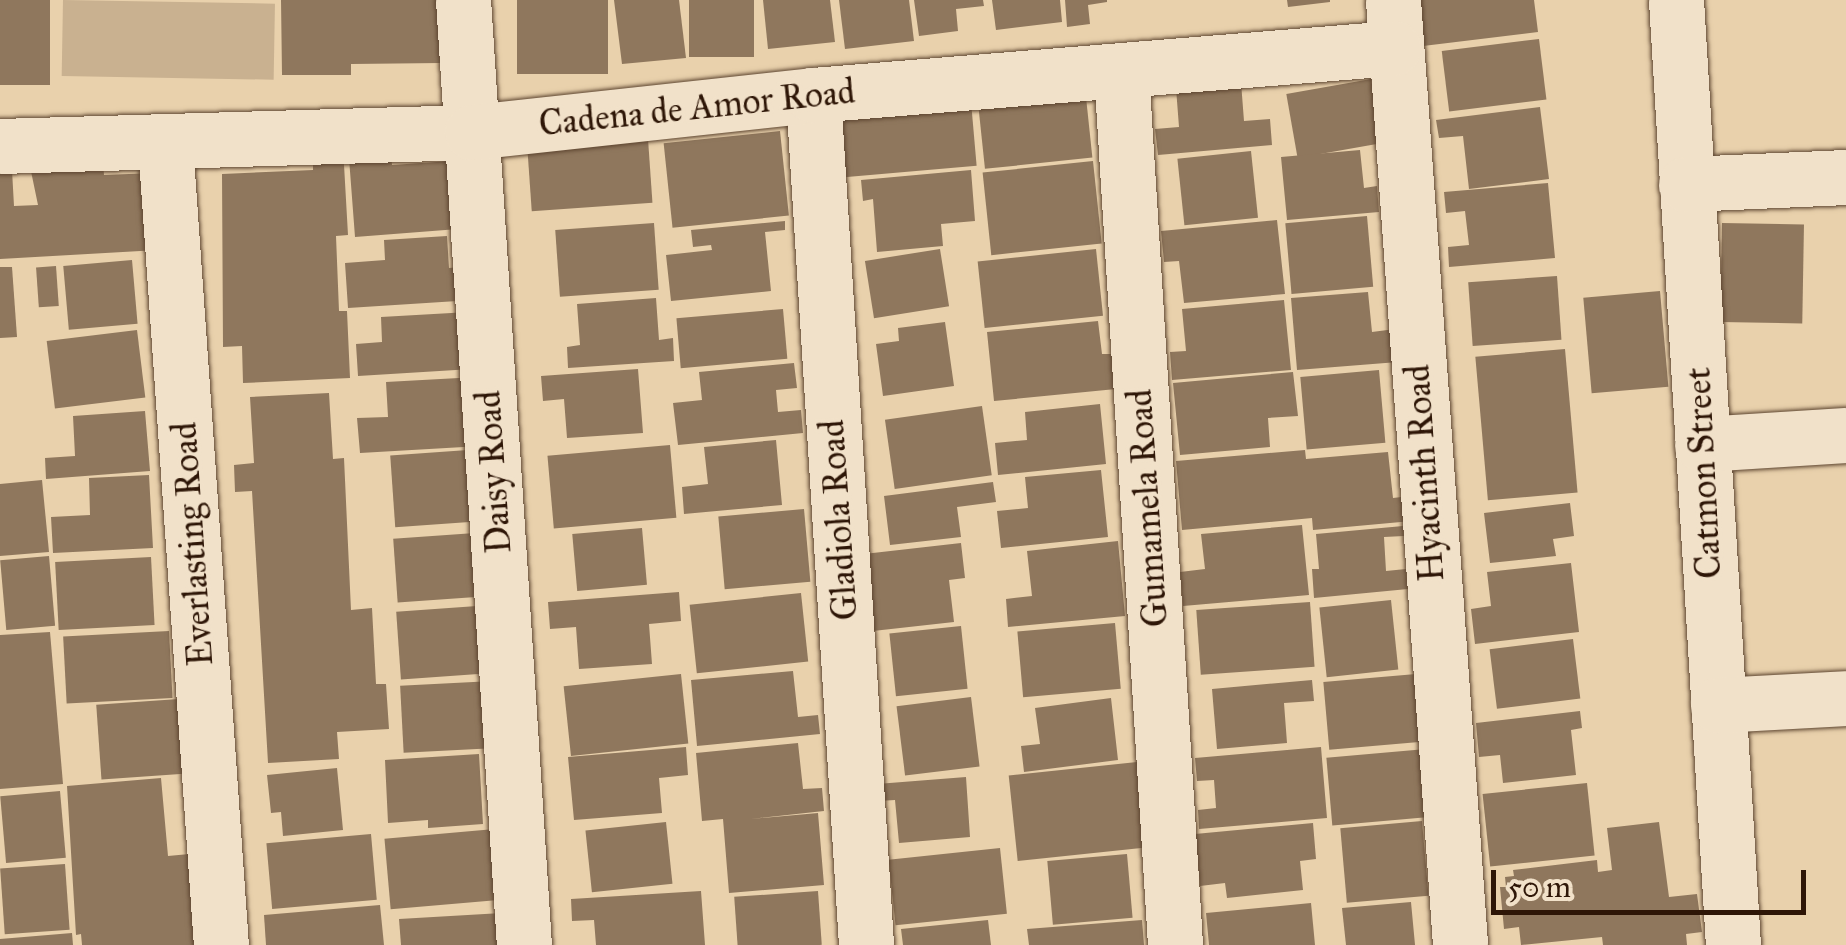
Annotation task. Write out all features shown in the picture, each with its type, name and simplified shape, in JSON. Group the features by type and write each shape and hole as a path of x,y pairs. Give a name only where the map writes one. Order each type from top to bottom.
{"street":[{"name":"Daisy Road","path":"463,0 524,945"},
{"name":"Catmon Street","path":"1676,0 1733,945"},
{"name":"Cadena de Amor Road","path":"0,146 472,132 813,95 1121,71 1393,24"},
{"name":"Hyacinth Road","path":"1393,24 1460,945"},
{"name":"Gumamela Road","path":"1121,71 1175,945"},
{"name":"Gladiola Road","path":"813,95 866,945"},
{"name":"Everlasting Road","path":"165,143 221,945"},
{"path":"1686,184 1846,177"},
{"path":"1702,444 1846,434"},
{"path":"1718,704 1846,698"}],"shaded area":[{"path":"63,0 275,4 274,80 62,76"}],"building":[{"path":"0,0 50,0 50,85 0,85"},
{"path":"281,0 440,0 441,63 351,64 351,75 282,75"},
{"path":"517,0 608,0 608,74 517,74"},
{"path":"614,0 679,0 686,58 622,64"},
{"path":"689,0 754,0 754,57 689,57"},
{"path":"763,0 830,0 835,42 768,49"},
{"path":"839,0 909,0 914,41 845,49"},
{"path":"914,0 983,0 984,6 956,9 958,31 919,36"},
{"path":"992,0 1060,0 1062,22 996,30"},
{"path":"1065,0 1107,2 1088,5 1090,24 1067,27"},
{"path":"1287,0 1330,0 1330,2 1288,7"},
{"path":"1418,0 1534,0 1538,32 1423,46"},
{"path":"1539,39 1546,100 1449,111 1442,51"},
{"path":"1084,78 1092,158 985,169 977,89"},
{"path":"1371,79 1382,143 1298,158 1286,94"},
{"path":"1241,82 1244,121 1270,119 1272,145 1158,155 1155,129 1179,127 1176,88"},
{"path":"970,90 977,166 844,177 838,102"},
{"path":"1540,107 1549,179 1469,189 1463,136 1439,138 1436,120"},
{"path":"780,131 789,216 673,228 664,143"},
{"path":"648,139 652,203 532,211 527,147"},
{"path":"390,143 392,165 466,160 471,228 355,237 348,145"},
{"path":"343,147 348,235 336,236 339,311 347,311 350,378 243,383 242,346 223,347 222,174 313,170 313,148"},
{"path":"102,148 104,175 154,173 158,250 0,259 0,153 11,152 14,206 38,205 27,152"},
{"path":"1360,150 1364,188 1377,186 1379,212 1287,220 1281,157"},
{"path":"1251,151 1258,218 1184,225 1177,159"},
{"path":"1093,161 1102,244 991,255 983,173"},
{"path":"971,170 975,221 941,224 943,246 877,252 873,199 863,201 861,180"},
{"path":"1548,183 1555,258 1449,267 1448,247 1469,245 1465,211 1446,213 1444,192"},
{"path":"1367,216 1373,287 1292,294 1285,223"},
{"path":"1277,220 1285,294 1184,303 1179,261 1164,262 1161,231"},
{"path":"785,221 785,230 765,232 771,291 671,301 666,255 712,250 711,245 693,247 691,230"},
{"path":"654,223 659,290 560,297 555,230"},
{"path":"1722,223 1804,224 1802,323 1720,322"},
{"path":"447,236 449,268 471,266 473,300 348,308 345,263 385,260 384,240"},
{"path":"940,249 949,306 874,318 865,261"},
{"path":"1096,249 1103,316 985,328 978,261"},
{"path":"132,260 138,324 69,330 63,266"},
{"path":"56,266 59,306 39,307 36,267"},
{"path":"0,267 12,267 17,337 0,338"},
{"path":"1557,276 1561,340 1473,346 1468,282"},
{"path":"1660,291 1668,387 1592,393 1583,298"},
{"path":"1368,292 1372,332 1395,329 1398,362 1297,370 1291,298"},
{"path":"656,298 659,340 673,338 674,361 568,368 567,347 580,345 577,304"},
{"path":"1284,300 1291,370 1172,380 1170,352 1186,351 1182,309"},
{"path":"783,309 787,359 681,368 676,318"},
{"path":"469,312 472,369 358,376 356,344 382,342 381,317"},
{"path":"1098,321 1102,354 1113,354 1116,389 994,401 987,332"},
{"path":"945,322 954,386 883,396 876,344 899,341 898,328"},
{"path":"137,330 145,397 55,409 47,341"},
{"path":"1565,349 1578,492 1488,500 1475,357"},
{"path":"794,363 797,388 776,390 778,412 801,410 803,433 678,445 673,403 702,400 699,372"},
{"path":"638,369 643,433 567,438 564,399 543,401 541,376"},
{"path":"1379,370 1385,443 1307,450 1300,377"},
{"path":"1293,372 1298,416 1268,418 1270,447 1180,455 1173,383"},
{"path":"477,377 481,446 360,453 357,418 388,417 386,382"},
{"path":"329,393 333,459 344,458 351,610 372,608 376,684 386,684 389,729 337,732 339,759 268,763 252,491 235,492 234,465 254,463 250,397"},
{"path":"1100,404 1106,464 998,475 995,443 1027,440 1025,412"},
{"path":"982,406 992,475 895,489 885,420"},
{"path":"145,411 150,471 46,479 45,458 75,456 73,416"},
{"path":"776,440 782,505 684,514 682,487 708,484 704,447"},
{"path":"670,445 676,518 554,528 547,456"},
{"path":"482,449 487,521 395,527 390,455"},
{"path":"1305,450 1306,459 1388,452 1393,498 1410,496 1412,521 1313,530 1312,518 1182,530 1176,461"},
{"path":"1101,470 1108,537 1001,548 997,511 1028,508 1025,477"},
{"path":"149,475 153,548 53,553 51,517 90,515 89,478"},
{"path":"42,480 49,552 0,556 0,484"},
{"path":"993,482 996,502 957,507 961,537 890,545 884,496"},
{"path":"1570,503 1574,536 1553,539 1556,556 1490,563 1484,513"},
{"path":"804,509 810,582 725,589 718,516"},
{"path":"1302,525 1309,595 1183,606 1180,572 1205,569 1201,534"},
{"path":"1403,526 1404,536 1384,537 1386,571 1406,569 1408,589 1314,598 1312,569 1319,569 1316,534"},
{"path":"642,528 647,585 577,591 572,534"},
{"path":"475,533 479,597 398,603 393,539"},
{"path":"1118,541 1125,616 1008,627 1006,599 1032,596 1027,551"},
{"path":"961,543 965,578 949,580 954,622 873,631 864,554"},
{"path":"49,556 55,626 6,630 0,560"},
{"path":"151,557 155,625 59,630 55,562"},
{"path":"1571,563 1579,632 1475,644 1471,609 1491,606 1487,572"},
{"path":"679,592 681,621 649,624 652,664 579,669 576,627 550,629 548,602"},
{"path":"801,593 808,662 697,673 690,605"},
{"path":"1391,600 1398,670 1327,677 1319,608"},
{"path":"1310,602 1315,667 1201,675 1196,610"},
{"path":"477,606 482,674 401,679 396,612"},
{"path":"1115,623 1121,689 1023,697 1017,632"},
{"path":"961,626 968,689 896,696 889,634"},
{"path":"169,631 173,698 67,703 63,637"},
{"path":"50,632 63,784 0,789 0,635"},
{"path":"1573,639 1580,699 1497,709 1490,649"},
{"path":"793,671 798,717 818,715 820,734 697,746 691,680"},
{"path":"681,674 688,744 571,756 564,686"},
{"path":"1416,674 1422,742 1329,750 1323,682"},
{"path":"1312,680 1314,701 1284,703 1287,743 1217,749 1212,689"},
{"path":"493,681 497,748 404,753 400,686"},
{"path":"971,697 980,766 905,776 897,706"},
{"path":"193,698 198,773 101,780 96,705"},
{"path":"1111,698 1118,760 1024,772 1021,746 1040,744 1035,708"},
{"path":"1580,711 1582,728 1571,730 1576,775 1503,783 1500,755 1479,757 1476,723"},
{"path":"798,743 803,789 822,788 824,811 750,819 818,813 824,885 729,893 723,819 702,821 696,753"},
{"path":"686,747 688,775 659,778 662,813 574,820 568,757"},
{"path":"1321,747 1327,818 1199,829 1198,810 1216,808 1214,780 1197,781 1195,758"},
{"path":"1426,749 1432,817 1332,825 1326,758"},
{"path":"479,754 483,824 428,828 428,820 388,823 385,760"},
{"path":"1137,762 1146,848 1018,861 1009,775"},
{"path":"337,768 343,830 283,836 281,812 271,813 267,775"},
{"path":"966,777 970,837 899,843 895,800 878,801 877,784"},
{"path":"161,778 168,856 200,853 198,945 82,945 81,934 76,935 67,786"},
{"path":"1587,783 1595,856 1490,867 1483,794"},
{"path":"60,791 66,858 6,863 0,796"},
{"path":"1422,821 1429,896 1347,903 1340,828"},
{"path":"666,822 672,884 592,892 585,830"},
{"path":"1659,822 1669,897 1697,894 1702,932 1686,934 1687,945 1603,945 1602,937 1521,945 1519,927 1504,929 1500,887 1506,887 1505,877 1514,876 1513,870 1597,860 1598,872 1612,870 1607,828"},
{"path":"1313,823 1316,859 1300,861 1303,890 1227,898 1225,883 1200,886 1195,834"},
{"path":"506,828 512,899 391,909 384,839"},
{"path":"371,834 377,900 272,909 266,843"},
{"path":"1000,848 1007,914 896,925 889,860"},
{"path":"1127,854 1133,918 1053,925 1047,861"},
{"path":"65,864 70,930 5,934 0,869"},
{"path":"701,891 705,945 596,945 594,920 572,921 571,899"},
{"path":"818,891 822,945 738,945 734,897"},
{"path":"1411,902 1415,945 1346,945 1342,908"},
{"path":"1311,903 1315,945 1209,945 1206,913"},
{"path":"380,905 384,945 266,945 264,915"},
{"path":"502,913 512,945 401,945 399,919"},
{"path":"988,920 991,945 903,945 901,929"},
{"path":"1142,920 1144,945 1029,945 1027,929"},
{"path":"72,933 73,945 0,945 0,939"}]}
